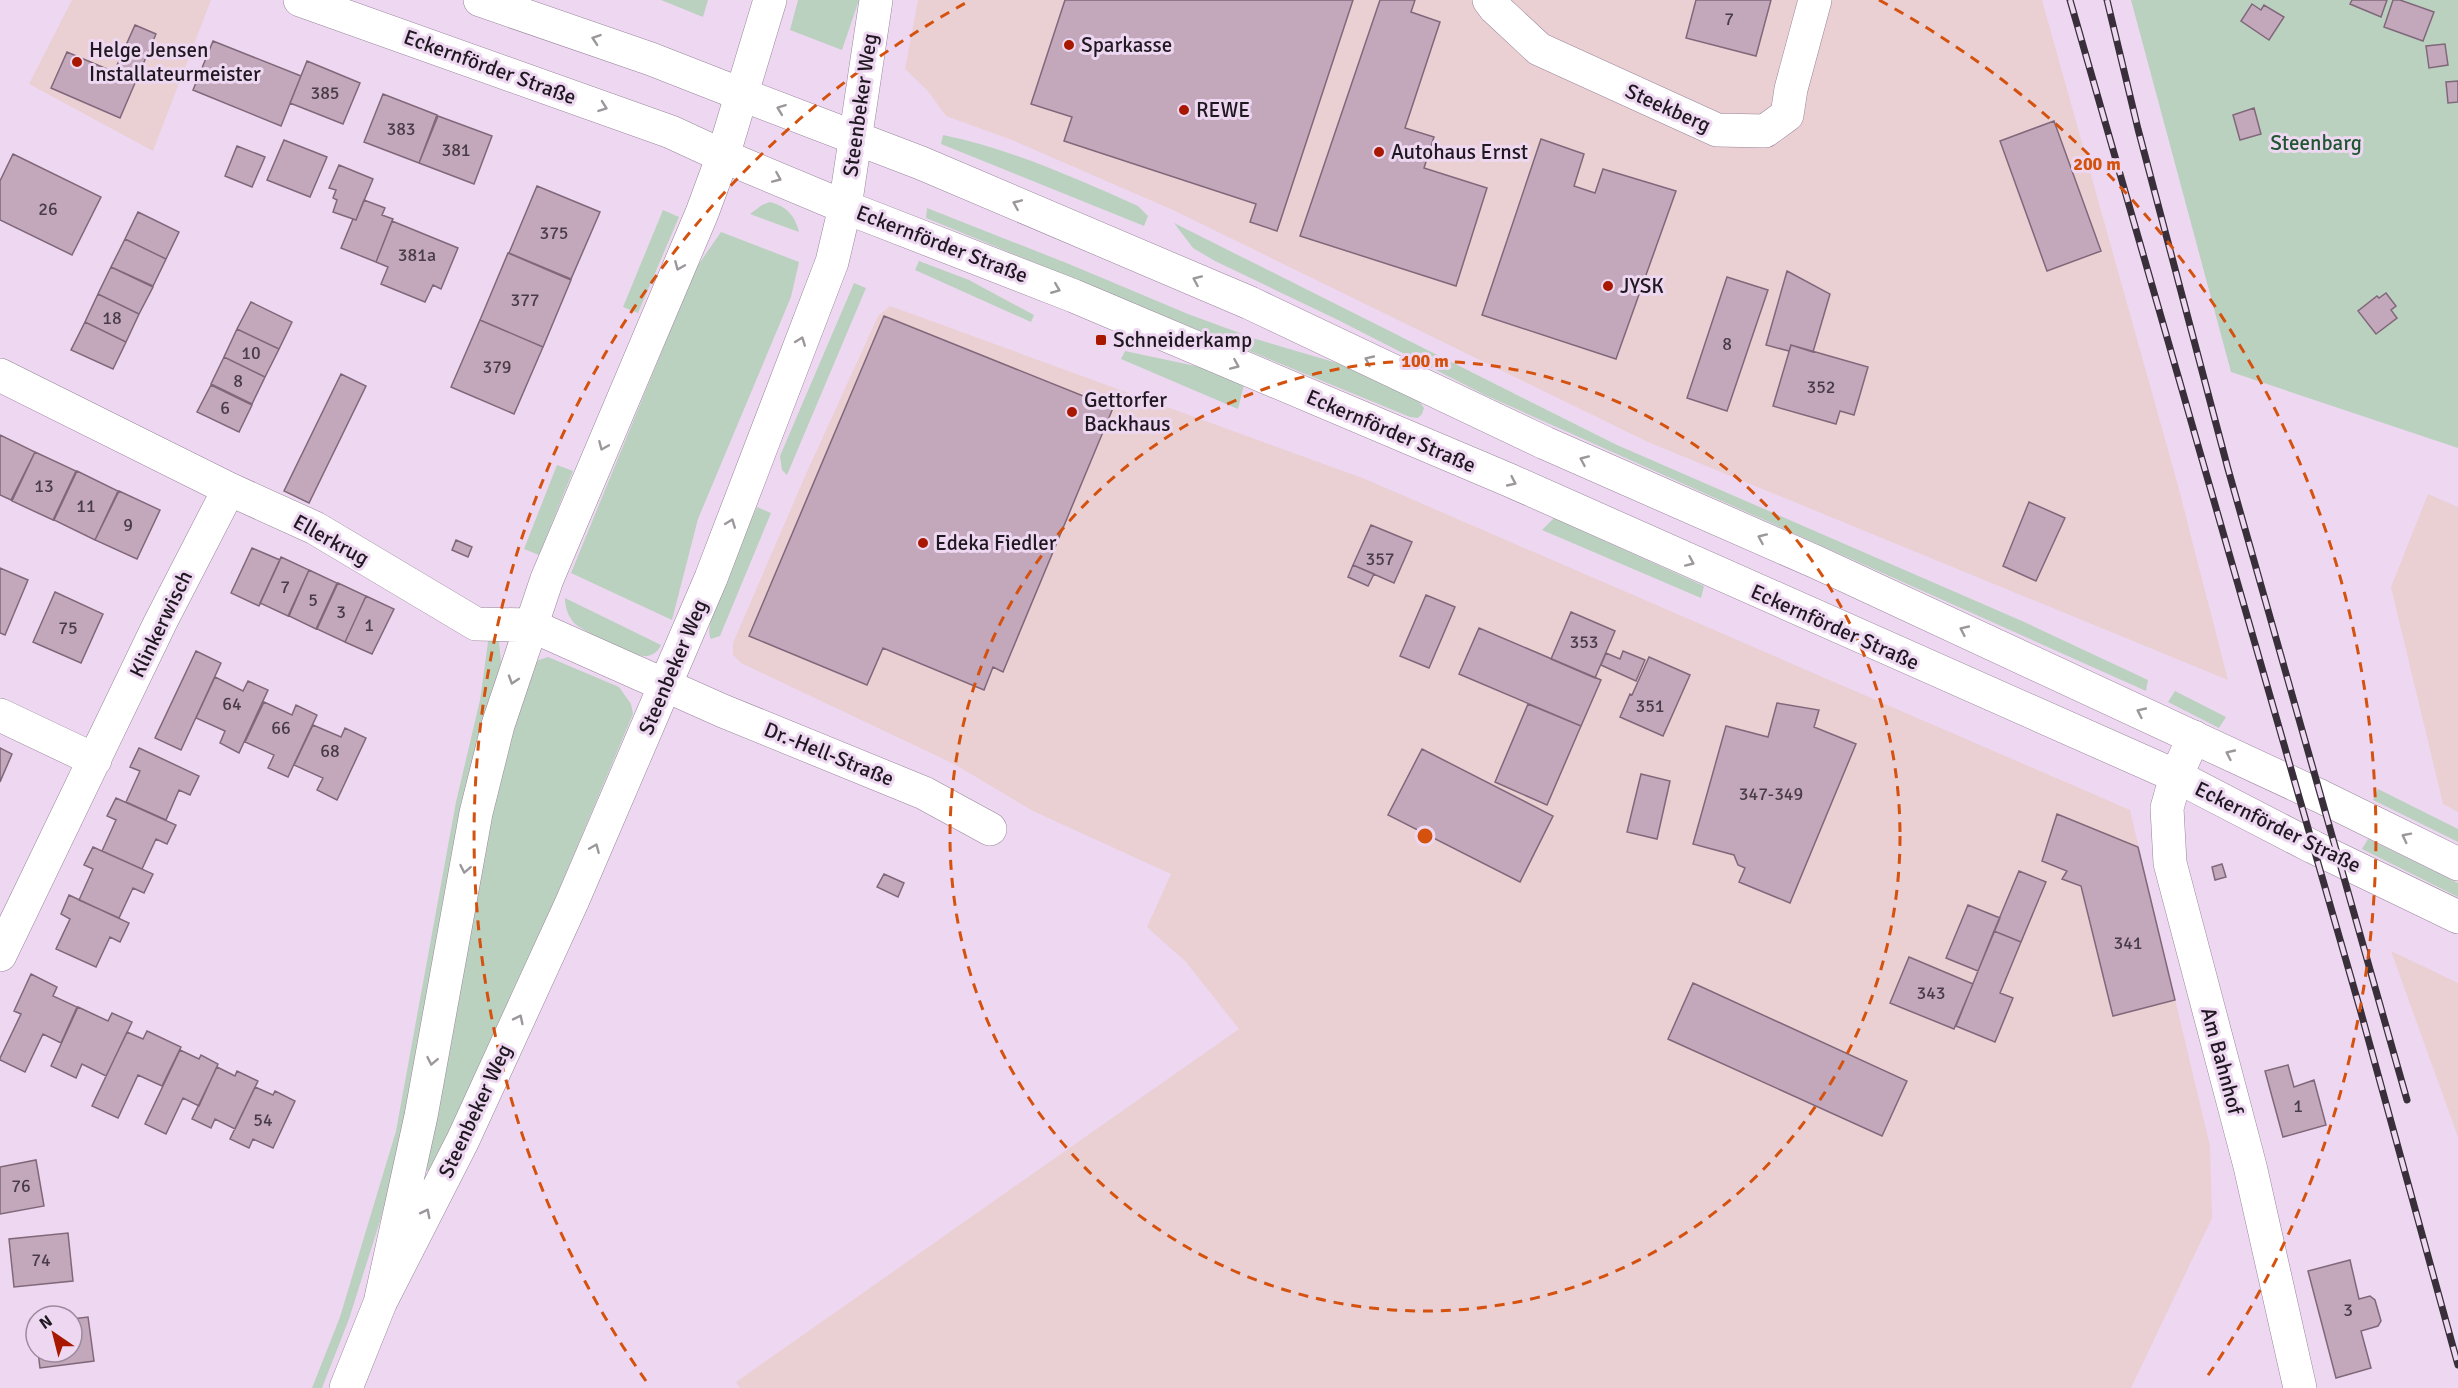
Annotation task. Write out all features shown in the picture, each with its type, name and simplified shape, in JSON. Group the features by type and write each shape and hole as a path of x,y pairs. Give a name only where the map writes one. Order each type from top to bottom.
{"street":[{"name":"Eckernförder Straße","path":"300,0 660,128 845,207 1074,296 1509,480 2176,776 2313,847 2458,917"},
{"path":"480,0 640,55 921,163 1250,303 1545,443 1816,562 2194,737 2458,864"},
{"name":"Steenbeker Weg","path":"380,1303 433,1059 461,891 498,725 530,625 613,421 702,213 743,95 770,0"},
{"name":"Steenbeker Weg","path":"346,1388 380,1303 463,1140 543,970 666,686 711,578 832,262 845,207 876,0"},
{"name":"Steekberg","path":"1490,0 1495,8 1539,49 1582,70 1717,130 1765,131 1787,115 1791,88 1815,0"},
{"name":"Ellerkrug","path":"0,375 229,489 315,528 476,624 530,625 666,686"},
{"name":"Klinkerwisch","path":"0,955 160,623 229,489"},
{"name":"Dr.-Hell-Straße","path":"666,686 924,793 990,829"},
{"path":"0,715 95,760"},
{"name":"Am Bahnhof","path":"2194,737 2176,776 2167,808 2170,864 2250,1166 2300,1388"}],"shaded area":[{"path":"72,0 211,0 153,151 29,84"},
{"path":"918,0 2042,0 2177,482 2228,680 1648,442 1173,210 1012,140 946,116 927,90 905,69"},
{"path":"890,306 1365,479 2130,810 2210,1146 2212,1218 2131,1388 740,1388 736,1382 1239,1029 1186,962 1147,927 1171,874 1033,811 954,764 741,663 733,655 733,643 806,474 878,316"},
{"path":"2428,494 2458,507 2458,812 2443,804 2391,587"},
{"path":"2391,951 2458,983 2458,1137"}],"green space":[{"path":"661,0 708,0 703,17"},
{"path":"798,0 859,0 842,50 790,30"},
{"name":"Steenbarg","path":"2131,0 2458,0 2458,448 2231,372"},
{"path":"943,135 1018,156 1138,206 1148,216 1144,226 941,144"},
{"path":"770,202 789,212 799,232 750,214"},
{"path":"927,208 1188,314 1256,339 1337,363 1418,400 1424,408 1422,414 1418,418 1410,417 926,218"},
{"path":"663,210 679,217 638,313 623,307"},
{"path":"1174,223 1617,445 2022,621 2148,680 2146,691 1485,395 1338,320 1215,261 1193,248"},
{"path":"721,232 799,262 791,297 698,519 672,620 571,573 696,268"},
{"path":"919,261 969,280 1034,315 1031,322 915,270"},
{"path":"854,283 866,288 787,475 782,470 780,456"},
{"path":"1125,351 1200,367 1244,385 1238,409 1121,359"},
{"path":"557,465 573,471 539,555 524,549"},
{"path":"757,507 771,513 720,636 711,639 709,630 718,596"},
{"path":"1554,518 1704,586 1701,598 1542,530"},
{"path":"565,598 661,645 654,654 643,656 597,636 575,624 567,612"},
{"path":"492,634 499,641 501,662 480,742 405,1129 380,1221 349,1319 322,1388 312,1388 340,1317 396,1131 456,802 480,700 488,642"},
{"path":"548,657 619,687 631,704 633,714 544,925 477,1069 440,1156 428,1171 425,1169 482,855 509,733 536,661"},
{"path":"2175,691 2226,717 2219,728 2168,702"},
{"path":"2378,789 2458,829 2458,842 2373,800"},
{"path":"2368,839 2458,883 2458,897 2362,849"}],"building":[{"name":"REWE","path":"1065,0 1353,0 1277,231 1250,222 1256,204 1064,141 1072,117 1031,104"},
{"name":"Autohaus Ernst","path":"1380,0 1415,0 1411,12 1440,22 1405,128 1434,137 1424,168 1487,188 1456,286 1300,236"},
{"path":"1696,0 1771,0 1756,56 1686,38"},
{"path":"2352,0 2387,0 2381,17 2350,4"},
{"path":"2393,0 2400,0 2434,12 2423,41 2384,27"},
{"path":"2252,4 2261,10 2264,5 2284,17 2269,40 2241,21"},
{"name":"Helge Jensen Installateurmeister","path":"135,25 156,34 120,118 51,88 67,52 114,72"},
{"path":"213,41 301,76 281,126 193,90"},
{"path":"2445,44 2448,65 2429,68 2426,46"},
{"path":"307,61 360,83 343,124 290,103"},
{"path":"2458,81 2458,102 2448,103 2446,82"},
{"path":"383,94 437,115 419,163 364,142"},
{"path":"2254,108 2261,134 2240,140 2233,115"},
{"path":"438,116 492,136 474,184 419,163"},
{"path":"2054,121 2101,251 2047,271 2000,141"},
{"path":"1541,139 1584,154 1574,186 1595,193 1603,169 1676,191 1616,359 1482,315"},
{"path":"284,140 327,157 310,197 267,180"},
{"path":"237,146 265,157 252,187 225,176"},
{"path":"13,154 101,197 72,255 0,220 0,181"},
{"path":"339,165 373,179 356,220 333,212 337,200 333,198 336,190 329,188"},
{"path":"537,186 600,212 571,279 509,253"},
{"path":"364,200 385,208 382,215 393,219 376,262 341,248"},
{"path":"138,212 179,232 166,259 125,239"},
{"path":"392,221 458,248 441,289 433,285 425,302 381,284 388,267 376,262"},
{"path":"125,239 166,259 153,286 111,267"},
{"path":"508,253 571,280 543,347 480,320"},
{"path":"111,267 153,287 139,314 98,294"},
{"path":"1787,271 1830,294 1813,352 1791,345 1789,351 1766,345"},
{"path":"1727,277 1768,290 1727,411 1687,398"},
{"path":"2386,293 2396,306 2391,310 2397,318 2376,334 2358,311 2377,296 2379,298"},
{"path":"98,294 139,314 126,342 85,322"},
{"path":"251,302 292,322 279,349 237,329"},
{"name":"Edeka Fiedler","path":"884,316 1113,408 1003,672 993,667 984,690 883,648 867,685 749,636"},
{"path":"480,320 543,347 514,414 451,387"},
{"path":"85,322 126,342 113,369 71,350"},
{"path":"237,329 279,349 265,377 224,357"},
{"path":"1791,345 1868,367 1854,415 1840,411 1836,424 1773,406"},
{"path":"224,357 265,377 252,404 211,384"},
{"path":"341,374 366,386 309,503 284,491"},
{"path":"211,385 252,405 239,432 197,412"},
{"path":"0,435 35,452 11,500 0,495"},
{"path":"35,452 76,471 53,520 12,501"},
{"path":"77,471 118,491 95,540 54,520"},
{"path":"119,491 160,510 137,559 95,540"},
{"path":"2029,502 2065,518 2036,581 2003,566"},
{"path":"1371,525 1412,542 1394,583 1353,565"},
{"path":"456,540 472,547 468,557 452,550"},
{"path":"252,548 280,560 259,606 231,593"},
{"path":"281,557 309,570 288,616 260,603"},
{"path":"1353,565 1374,574 1368,586 1348,577"},
{"path":"0,568 28,580 5,635 0,633"},
{"path":"309,570 337,583 316,629 289,616"},
{"path":"338,583 366,596 345,642 317,629"},
{"path":"55,592 103,614 81,663 33,642"},
{"path":"1426,595 1455,607 1429,668 1400,656"},
{"path":"366,596 394,609 372,654 345,642"},
{"path":"1571,612 1615,631 1595,678 1551,659"},
{"path":"1479,628 1601,680 1581,726 1459,674"},
{"path":"196,651 221,663 181,750 155,738"},
{"path":"1623,651 1645,660 1636,681 1601,665 1606,653 1620,659"},
{"path":"1649,657 1690,675 1663,736 1620,717"},
{"path":"215,677 243,691 248,681 268,690 239,753 220,743 225,731 196,718"},
{"path":"264,702 292,715 296,705 317,715 288,777 268,768 274,755 245,742"},
{"path":"1777,703 1819,710 1814,727 1856,744 1790,903 1739,882 1745,868 1738,865 1734,855 1693,844 1726,726 1768,737"},
{"path":"1528,704 1581,726 1547,805 1495,782"},
{"path":"313,725 341,737 345,728 366,738 337,800 317,790 323,778 294,765"},
{"path":"0,748 12,754 0,782"},
{"path":"139,748 199,776 190,795 179,790 166,820 126,802 140,771 130,767"},
{"path":"1422,749 1553,816 1520,882 1388,815"},
{"path":"1641,774 1670,781 1657,839 1627,832"},
{"path":"116,798 176,825 167,844 156,839 142,869 102,851 116,820 107,816"},
{"path":"2057,814 2138,847 2175,1000 2113,1016 2081,886 2062,879 2067,871 2042,861"},
{"path":"93,847 153,874 144,893 133,888 119,918 79,900 93,869 84,865"},
{"path":"2222,864 2226,877 2215,880 2212,867"},
{"path":"2019,871 2046,882 2021,942 1994,931"},
{"path":"884,874 904,883 898,897 877,887"},
{"path":"69,895 129,923 120,942 110,937 96,967 56,949 70,919 61,914"},
{"path":"1968,905 2000,918 1978,971 1946,958"},
{"path":"1994,931 2021,942 2000,993 2013,998 1995,1042 1956,1026"},
{"path":"1909,957 1973,984 1954,1029 1890,1003"},
{"path":"31,974 57,987 53,996 77,1007 61,1043 43,1034 25,1072 0,1058 21,1014 14,1011"},
{"path":"1693,983 1907,1081 1882,1136 1668,1039"},
{"path":"78,1007 108,1021 112,1013 132,1022 106,1076 82,1064 76,1078 51,1066"},
{"path":"147,1031 181,1047 162,1086 138,1075 118,1118 92,1106 127,1032 143,1039"},
{"path":"180,1050 199,1059 201,1055 218,1064 199,1106 183,1098 166,1134 145,1124"},
{"path":"2288,1065 2294,1087 2314,1080 2326,1125 2283,1137 2265,1071"},
{"path":"217,1067 235,1076 237,1071 258,1081 235,1129 215,1119 211,1128 192,1119"},
{"path":"255,1087 273,1095 275,1091 295,1101 273,1148 253,1139 249,1148 230,1139"},
{"path":"36,1160 44,1206 0,1214 0,1167"},
{"path":"68,1233 73,1281 14,1287 9,1239"},
{"path":"2350,1260 2359,1299 2370,1296 2375,1300 2381,1321 2378,1326 2361,1331 2371,1368 2336,1378 2308,1271"},
{"path":"88,1317 94,1361 84,1362 84,1318"},
{"path":"40,1364 71,1364 40,1368"}],"railway":[{"path":"2070,0 2360,1009 2458,1365"},
{"path":"2107,0 2138,129 2228,469 2407,1100"}],"place":[{"name":"Sparkasse","path":"1069,45"},
{"name":"Helge Jensen Installateurmeister","path":"77,62"},
{"name":"REWE","path":"1184,110"},
{"name":"Autohaus Ernst","path":"1379,152"},
{"name":"JYSK","path":"1608,286"},
{"name":"Schneiderkamp","path":"1101,340"},
{"name":"Gettorfer Backhaus","path":"1072,412"},
{"name":"Edeka Fiedler","path":"923,543"}]}
